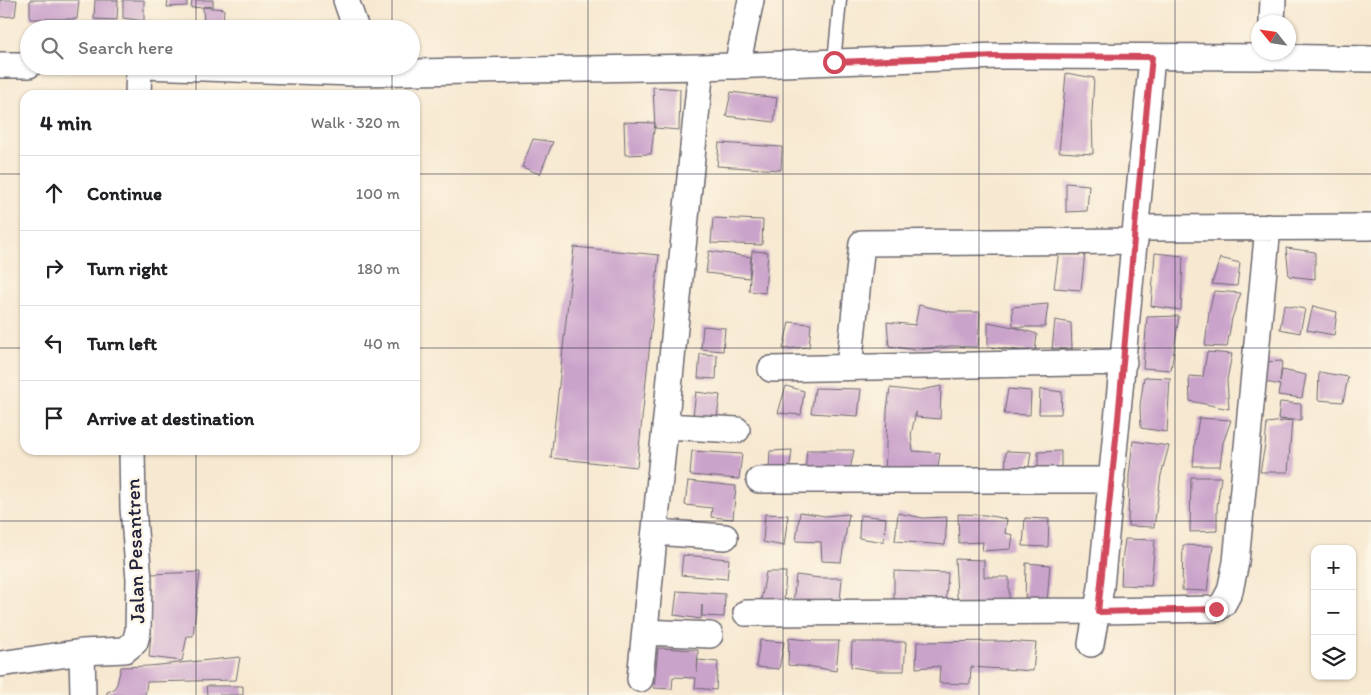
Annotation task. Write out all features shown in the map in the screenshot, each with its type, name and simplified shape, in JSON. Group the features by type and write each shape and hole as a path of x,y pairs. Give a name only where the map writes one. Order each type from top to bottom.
{"street":[{"path":"346,0 353,20"},
{"path":"737,66 751,0"},
{"path":"1272,15 1273,0"},
{"path":"420,69 701,67 998,56 1251,55"},
{"path":"1296,56 1371,59"},
{"path":"1091,644 1098,612 1112,480 1152,57"},
{"path":"0,65 20,65"},
{"path":"640,679 701,67"},
{"path":"138,90 139,75"},
{"path":"746,613 1098,612 1216,609 1223,604 1230,591 1236,562 1268,227"},
{"path":"850,367 862,243 1135,234 1268,227 1371,227"},
{"path":"771,369 1124,362"},
{"path":"665,426 737,430"},
{"name":"Jalan Pesantren","path":"82,652 125,650 135,642 138,631 139,579 133,508 132,455"},
{"path":"759,480 1112,480"},
{"path":"655,532 725,537"},
{"path":"645,632 710,635"},
{"path":"0,664 82,652 83,695"}],"lane":[{"path":"834,62 840,0"}],"building":[{"path":"0,0 17,0 15,16 0,17"},
{"path":"30,0 79,0 77,19 30,19"},
{"path":"95,0 118,0 117,20 94,19"},
{"path":"123,0 144,0 144,20 123,18"},
{"path":"168,0 187,0 187,6 167,7"},
{"path":"192,0 213,0 213,6 191,8"},
{"path":"203,7 224,9 223,20 204,20"},
{"path":"1066,73 1094,78 1092,113 1093,154 1059,152"},
{"path":"653,87 680,89 679,130 655,128"},
{"path":"731,92 777,98 774,122 726,116"},
{"path":"624,122 655,123 651,154 625,155"},
{"path":"533,139 553,142 540,174 522,167"},
{"path":"719,143 782,147 781,170 717,166"},
{"path":"1066,183 1089,185 1087,211 1066,212"},
{"path":"713,218 763,220 762,245 711,243"},
{"path":"574,247 659,255 637,467 551,458"},
{"path":"1286,248 1315,252 1315,279 1289,276"},
{"path":"1059,250 1085,253 1081,290 1054,288"},
{"path":"709,251 751,257 749,278 706,273"},
{"path":"752,251 768,252 765,293 749,291"},
{"path":"1155,253 1183,256 1181,310 1151,306"},
{"path":"1220,258 1240,263 1237,286 1212,284"},
{"path":"1214,291 1241,293 1232,318 1227,347 1205,346 1209,312"},
{"path":"1048,304 1045,327 1013,327 1012,307"},
{"path":"919,305 951,312 980,312 978,347 951,346 915,350 889,346 887,322 915,325"},
{"path":"1284,305 1305,309 1300,333 1280,329"},
{"path":"1313,306 1337,312 1334,335 1307,330"},
{"path":"1179,316 1171,370 1143,368 1147,317"},
{"path":"1055,320 1071,323 1072,349 1052,349"},
{"path":"789,322 811,324 809,347 783,349"},
{"path":"988,322 1037,334 1035,352 988,347"},
{"path":"703,326 725,328 723,351 701,349"},
{"path":"1207,352 1232,354 1227,380 1229,409 1190,401 1189,376 1203,377"},
{"path":"700,354 717,355 716,379 698,378"},
{"path":"1282,361 1280,382 1282,370 1306,375 1302,398 1278,395 1280,385 1261,381 1265,362"},
{"path":"1319,372 1348,377 1343,402 1318,400"},
{"path":"1144,377 1170,378 1167,432 1141,428 1140,406"},
{"path":"786,386 804,391 801,415 778,413"},
{"path":"941,386 940,419 916,417 916,411 911,435 913,451 940,453 936,480 885,480 887,410 890,388 916,391"},
{"path":"815,388 861,389 858,416 811,413"},
{"path":"1008,389 1031,391 1030,415 1004,414"},
{"path":"1040,389 1062,392 1061,414 1039,414"},
{"path":"696,392 720,395 717,418 693,416"},
{"path":"1280,402 1301,404 1301,420 1278,419"},
{"path":"1199,418 1231,420 1223,443 1220,466 1193,466"},
{"path":"1292,420 1288,472 1260,472 1267,423"},
{"path":"1133,441 1169,446 1161,475 1154,527 1128,526 1129,475"},
{"path":"792,450 789,472 769,470 770,451"},
{"path":"807,450 854,450 849,475 805,474"},
{"path":"692,451 742,454 739,479 690,475"},
{"path":"1006,451 1031,452 1027,480 1005,480"},
{"path":"1061,451 1061,475 1038,476 1038,452"},
{"path":"1191,477 1221,477 1217,507 1217,531 1190,532"},
{"path":"688,481 736,486 733,519 711,517 712,508 685,505"},
{"path":"800,512 825,516 849,514 841,562 822,561 821,542 796,541"},
{"path":"898,513 923,518 947,517 945,545 895,541"},
{"path":"765,514 788,515 784,546 763,542"},
{"path":"958,514 985,515 1007,519 1005,533 1013,535 1011,549 982,551 983,542 959,543"},
{"path":"860,515 886,518 884,542 859,538"},
{"path":"1025,518 1049,519 1048,547 1023,546"},
{"path":"1125,539 1155,540 1151,586 1121,585"},
{"path":"1183,545 1213,546 1207,591 1182,590"},
{"path":"683,555 729,559 727,579 681,575"},
{"path":"955,559 984,560 984,577 1009,577 1009,603 958,612"},
{"path":"1026,563 1050,565 1047,603 1025,602"},
{"path":"894,571 948,573 945,612 894,606"},
{"path":"200,572 193,636 187,636 182,661 149,657 151,634 150,574"},
{"path":"766,572 786,572 784,602 761,601"},
{"path":"796,575 842,578 840,602 793,604"},
{"path":"677,591 725,594 724,617 702,616 702,605 701,619 674,615"},
{"path":"789,638 839,641 836,671 788,665"},
{"path":"760,640 784,642 779,669 756,667"},
{"path":"1003,641 1036,643 1033,671 971,667 970,684 939,683 940,666 916,668 917,642"},
{"path":"852,642 906,642 904,671 877,671 851,667"},
{"path":"658,648 698,650 697,672 698,660 718,662 716,690 695,688 696,678 673,677 672,689 654,688"},
{"path":"240,657 236,680 147,682 145,695 107,695 107,692 113,690 117,684 121,667"},
{"path":"206,686 243,686 243,695 207,695"}],"route":[{"path":"834,62 998,56 1152,57 1098,612 1216,609"}]}
